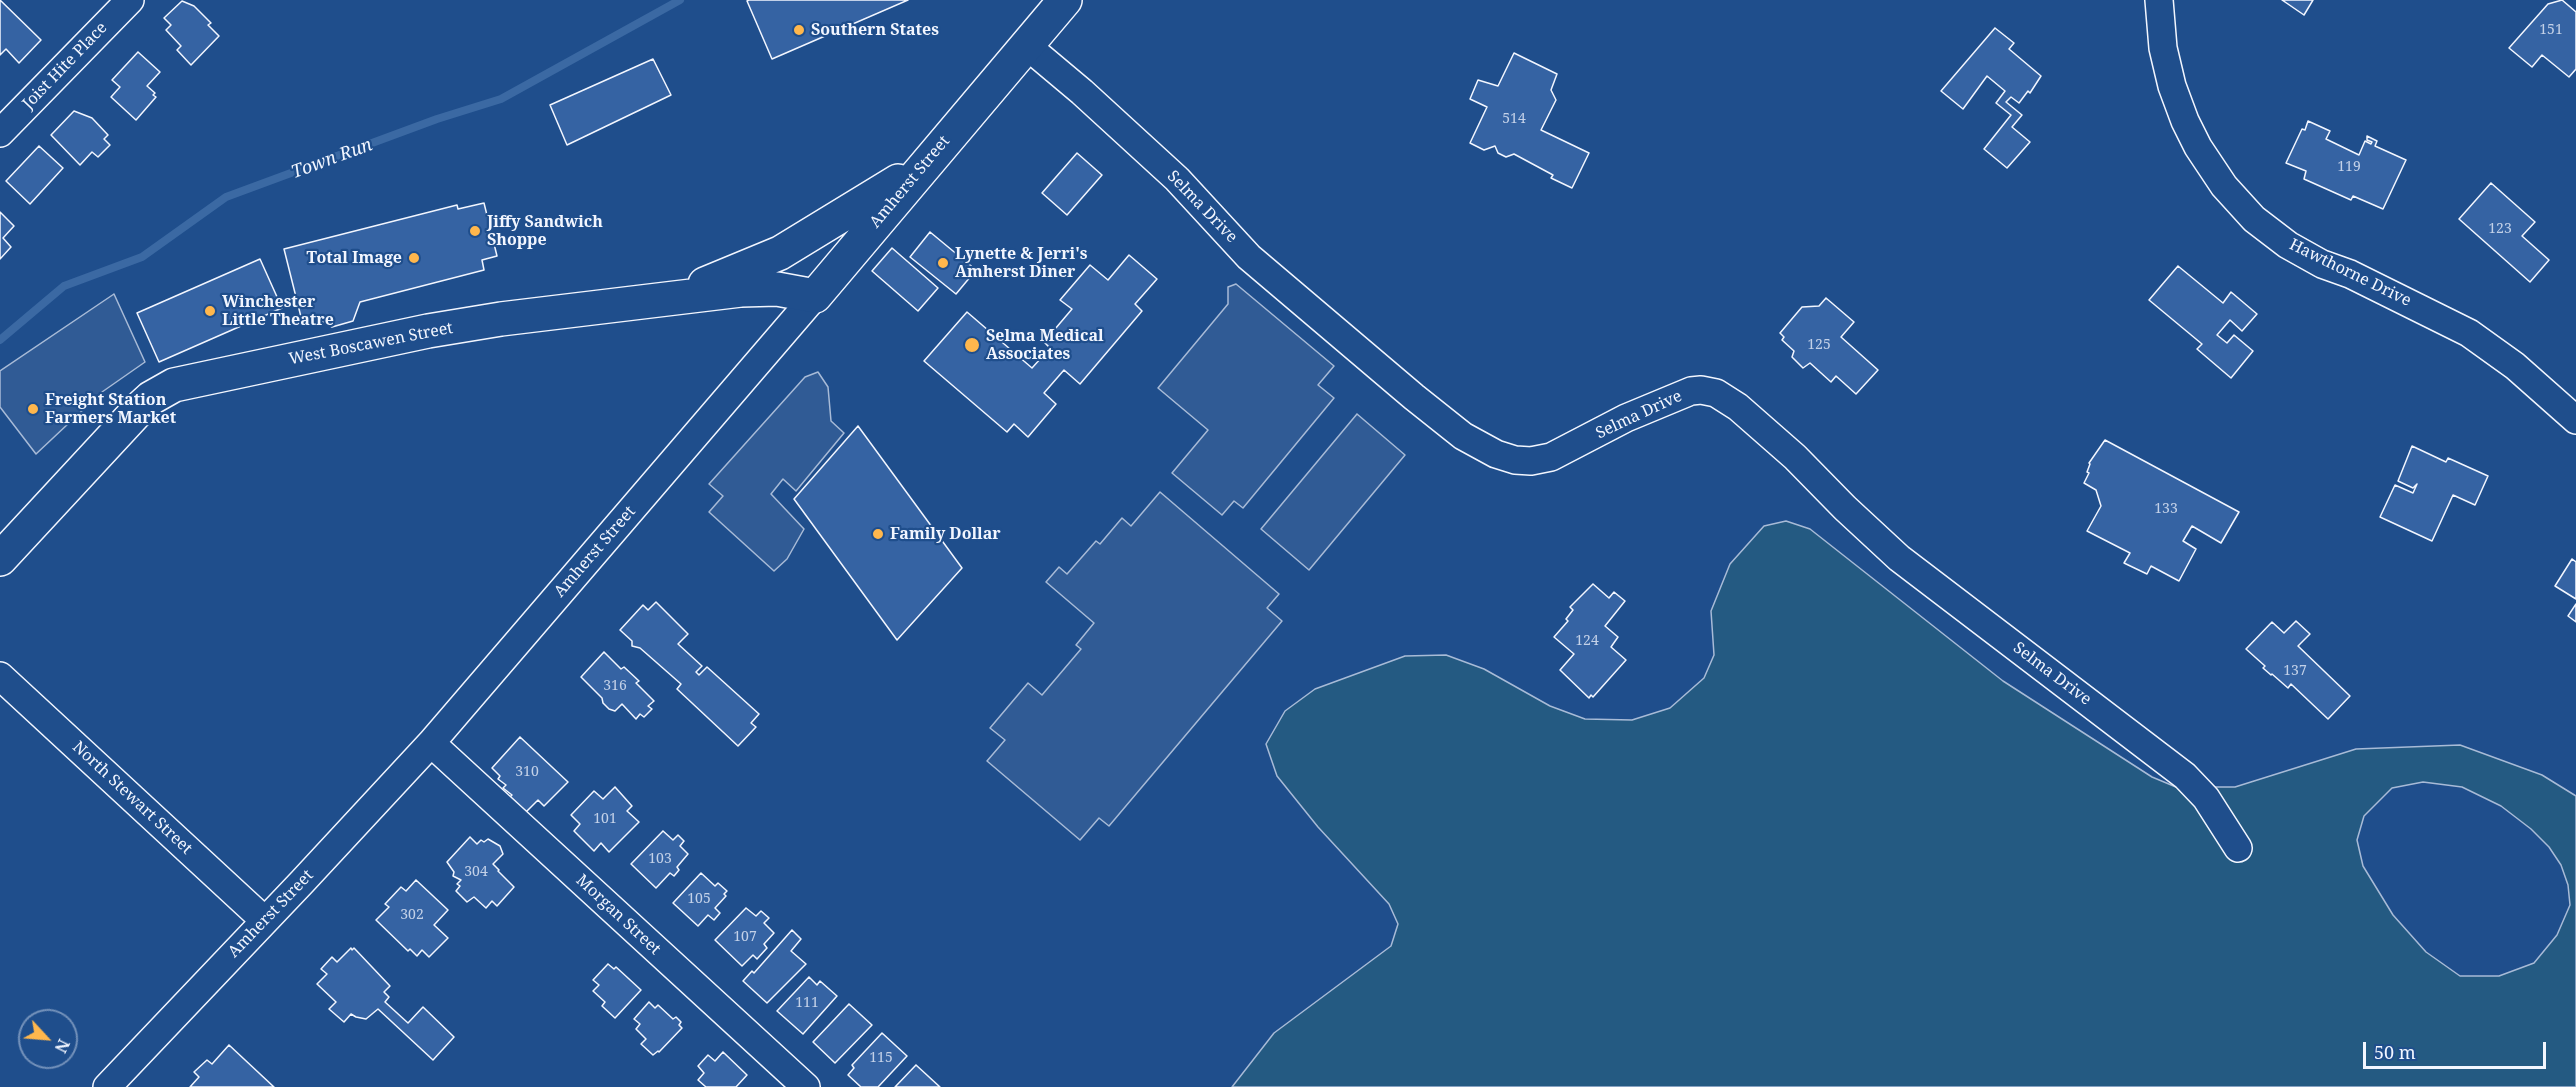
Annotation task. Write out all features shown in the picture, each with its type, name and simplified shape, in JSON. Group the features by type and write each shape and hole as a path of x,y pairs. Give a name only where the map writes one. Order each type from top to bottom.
{"main road":[{"name":"Amherst Street","path":"815,296 924,164 1065,0"},
{"path":"666,299 780,253 924,164"},
{"name":"West Boscawen Street","path":"0,559 140,408 151,398 174,385 428,331 501,319 741,290 777,289 815,296"}],"street":[{"name":"Joist Hite Place","path":"0,133 130,0"},
{"name":"Hawthorne Drive","path":"2161,4 2163,48 2172,86 2185,121 2198,147 2224,186 2254,219 2288,245 2313,259 2415,305 2469,333 2515,366 2576,420"},
{"name":"Selma Drive","path":"1026,45 1082,92 1177,179 1249,257 1373,364 1463,436 1496,454 1515,460 1531,461 1551,458 1626,418 1691,391 1716,393 1738,407 1803,464 1845,508 1899,558 2185,776 2206,798 2238,848"},
{"name":"Amherst Street","path":"107,1087 431,742 815,296"},
{"name":"North Stewart Street","path":"0,676 264,920"},
{"name":"Morgan Street","path":"431,742 799,1085"}],"shaded area":[{"path":"1236,284 1334,366 1318,385 1334,398 1243,508 1234,501 1222,515 1172,473 1208,430 1158,388 1228,304 1228,287"},
{"path":"114,294 145,362 102,392 36,454 0,407 0,371"},
{"path":"818,372 828,387 831,421 844,433 796,491 783,479 771,494 804,529 787,559 774,571 709,512 723,496 709,484 805,377"},
{"path":"1357,414 1405,455 1309,570 1261,529"},
{"path":"1160,492 1279,594 1267,608 1282,621 1109,826 1099,818 1080,840 987,761 1005,740 990,728 1028,683 1042,695 1081,649 1076,645 1094,623 1046,582 1059,567 1067,574 1096,541 1100,544 1122,518 1131,526"},
{"path":"1786,521 1810,529 2003,681 2152,777 2176,787 2235,787 2356,749 2460,745 2542,775 2576,796 2576,1087 1232,1087 1274,1033 1391,946 1398,924 1389,904 1318,827 1277,776 1266,744 1285,711 1315,689 1405,656 1446,655 1484,669 1550,706 1585,719 1632,720 1670,708 1704,678 1714,655 1711,611 1730,564 1764,526","holes":["2423,782 2462,787 2501,806 2531,829 2549,847 2561,865 2568,885 2570,905 2557,935 2534,963 2499,976 2460,976 2426,952 2393,915 2363,866 2357,840 2364,816 2392,788"]}],"building":[{"path":"0,0 41,40 19,63 6,49 0,55"},
{"name":"Southern States","path":"908,0 772,59 747,1"},
{"path":"2282,0 2313,0 2304,15"},
{"path":"2562,0 2576,12 2576,69 2569,77 2542,55 2532,67 2509,48 2548,4"},
{"path":"182,1 194,6 211,23 208,25 219,36 191,65 177,50 181,46 166,30 171,25 164,18"},
{"path":"1995,28 2014,43 2009,49 2041,76 2030,93 2028,91 2019,103 2011,97 2006,102 2022,115 2012,127 2030,142 2007,168 1984,149 2011,115 1996,103 2005,91 1987,76 1963,109 1941,91"},
{"path":"138,52 160,72 147,86 156,97 136,120 111,97 120,87 112,80"},
{"path":"1514,53 1557,74 1551,90 1556,100 1541,130 1589,153 1572,188 1551,178 1553,175 1514,154 1506,157 1498,153 1495,146 1484,150 1470,143 1487,107 1470,99 1478,80 1498,86"},
{"path":"653,59 671,95 567,145 550,105"},
{"path":"74,111 92,118 108,135 104,139 110,145 98,157 92,152 80,165 51,135"},
{"path":"2308,121 2330,131 2326,139 2359,155 2365,141 2371,144 2372,142 2367,140 2367,136 2377,141 2375,146 2406,160 2383,209 2353,196 2351,200 2304,179 2306,171 2286,163"},
{"path":"39,146 63,168 30,204 6,181"},
{"path":"1077,153 1102,175 1067,215 1042,193"},
{"path":"2491,183 2535,222 2522,236 2549,260 2530,282 2459,219"},
{"path":"484,203 497,256 482,260 484,270 360,302 353,321 332,327 322,321 316,324 301,317 284,249 457,205 458,209"},
{"path":"0,212 14,226 3,238 11,247 0,259"},
{"name":"Lynette & Jerri's Amherst Diner","path":"930,232 976,270 956,294 910,257"},
{"path":"892,248 938,288 918,311 872,271"},
{"name":"Selma Medical Associates","path":"1129,255 1157,279 1135,304 1142,311 1080,384 1064,370 1044,393 1056,404 1028,437 1014,424 1007,432 924,361 967,312 1032,368 1050,348 1044,342 1072,309 1060,300 1090,265 1108,280"},
{"name":"Winchester Little Theatre","path":"260,259 282,308 159,362 137,313"},
{"path":"2178,266 2223,303 2231,292 2257,314 2242,331 2230,320 2217,335 2227,343 2234,335 2253,351 2231,378 2197,349 2202,344 2149,300"},
{"path":"1826,298 1854,322 1841,337 1878,370 1856,394 1836,376 1831,382 1810,363 1803,368 1792,357 1794,351 1782,340 1784,337 1780,333 1802,307 1819,306"},
{"name":"Family Dollar","path":"858,426 962,568 897,640 794,499"},
{"path":"2105,440 2239,512 2221,543 2192,526 2183,541 2196,549 2179,581 2151,566 2147,574 2124,563 2130,553 2087,531 2101,506 2096,490 2084,483 2089,473 2087,472 2089,463"},
{"path":"2412,446 2446,462 2448,458 2488,476 2475,505 2453,495 2432,541 2380,517 2395,485 2413,493 2417,484 2413,488 2398,481"},
{"path":"2572,559 2576,562 2576,599 2555,586"},
{"path":"1593,584 1609,598 1614,592 1625,601 1605,626 1618,637 1611,647 1626,660 1593,697 1591,695 1589,698 1560,670 1574,654 1554,637 1568,621 1566,619 1573,610 1570,607"},
{"path":"656,602 688,634 678,644 702,666 696,672 699,675 707,667 759,714 751,723 756,727 738,746 677,689 681,684 640,648 632,646 632,641 620,630 643,605 648,610"},
{"path":"2576,604 2576,622 2568,616"},
{"path":"2296,621 2310,634 2298,646 2350,696 2328,719 2291,684 2288,688 2271,675 2263,668 2265,666 2246,649 2272,622 2284,633"},
{"path":"604,652 621,669 624,667 639,681 636,683 654,701 648,706 652,709 644,717 640,714 636,719 622,704 615,711 609,709 603,703 602,698 581,677"},
{"path":"520,737 568,782 544,806 538,800 526,812 503,788 506,785 498,779 500,776 492,768"},
{"path":"615,787 632,806 627,811 639,822 609,852 601,843 594,851 574,831 580,824 571,815 594,791 603,799"},
{"path":"663,831 673,840 678,835 684,841 680,846 688,854 677,867 679,870 674,876 670,873 656,888 631,864"},
{"path":"470,837 477,844 481,840 484,842 488,839 500,846 503,854 493,864 514,887 497,906 492,901 486,908 474,897 467,902 456,891 460,886 457,884 461,880 453,876 454,872 447,862"},
{"path":"701,873 715,886 718,883 727,891 724,894 726,896 715,908 720,913 714,920 708,915 698,926 673,903"},
{"path":"416,880 448,910 434,925 448,938 429,957 422,950 417,956 410,949 408,951 376,920 389,907 385,904 401,887 406,891"},
{"path":"746,908 756,916 761,911 769,918 764,923 774,933 764,944 767,948 757,959 753,955 742,966 715,940"},
{"path":"792,930 801,939 791,951 806,964 767,1003 743,981 752,971 754,973"},
{"path":"351,948 352,950 354,948 390,986 384,992 389,997 385,1002 408,1023 423,1007 454,1037 433,1060 378,1009 366,1019 351,1014 344,1022 329,1009 336,1002 317,984 327,974 321,969 332,957 337,962"},
{"path":"608,964 614,969 616,967 641,990 615,1018 602,1006 605,1002 593,991 599,985 593,980"},
{"path":"809,977 817,985 820,981 837,996 803,1034 777,1011"},
{"path":"649,1002 655,1008 658,1005 673,1019 676,1017 681,1022 679,1025 682,1028 659,1052 653,1055 641,1044 646,1039 636,1029 640,1024 634,1019"},
{"path":"849,1004 872,1025 835,1063 813,1042"},
{"path":"882,1033 907,1056 878,1087 861,1087 848,1075 854,1068 852,1065"},
{"path":"229,1045 274,1087 190,1087 199,1077 194,1072 207,1060 212,1064"},
{"path":"723,1052 747,1075 736,1087 706,1087 698,1080 704,1073 698,1066 708,1055 715,1061"},
{"path":"916,1065 940,1087 895,1087"}],"waterway":[{"name":"Town Run","path":"0,340 64,286 142,257 226,197 437,119 501,99 680,0"}],"place":[{"name":"Southern States","path":"799,30"},
{"name":"Jiffy Sandwich Shoppe","path":"475,231"},
{"name":"Total Image","path":"414,258"},
{"name":"Lynette & Jerri's Amherst Diner","path":"943,263"},
{"name":"Winchester Little Theatre","path":"210,311"},
{"name":"Selma Medical Associates","path":"972,345"},
{"name":"Freight Station Farmers Market","path":"33,409"},
{"name":"Family Dollar","path":"878,534"}]}
